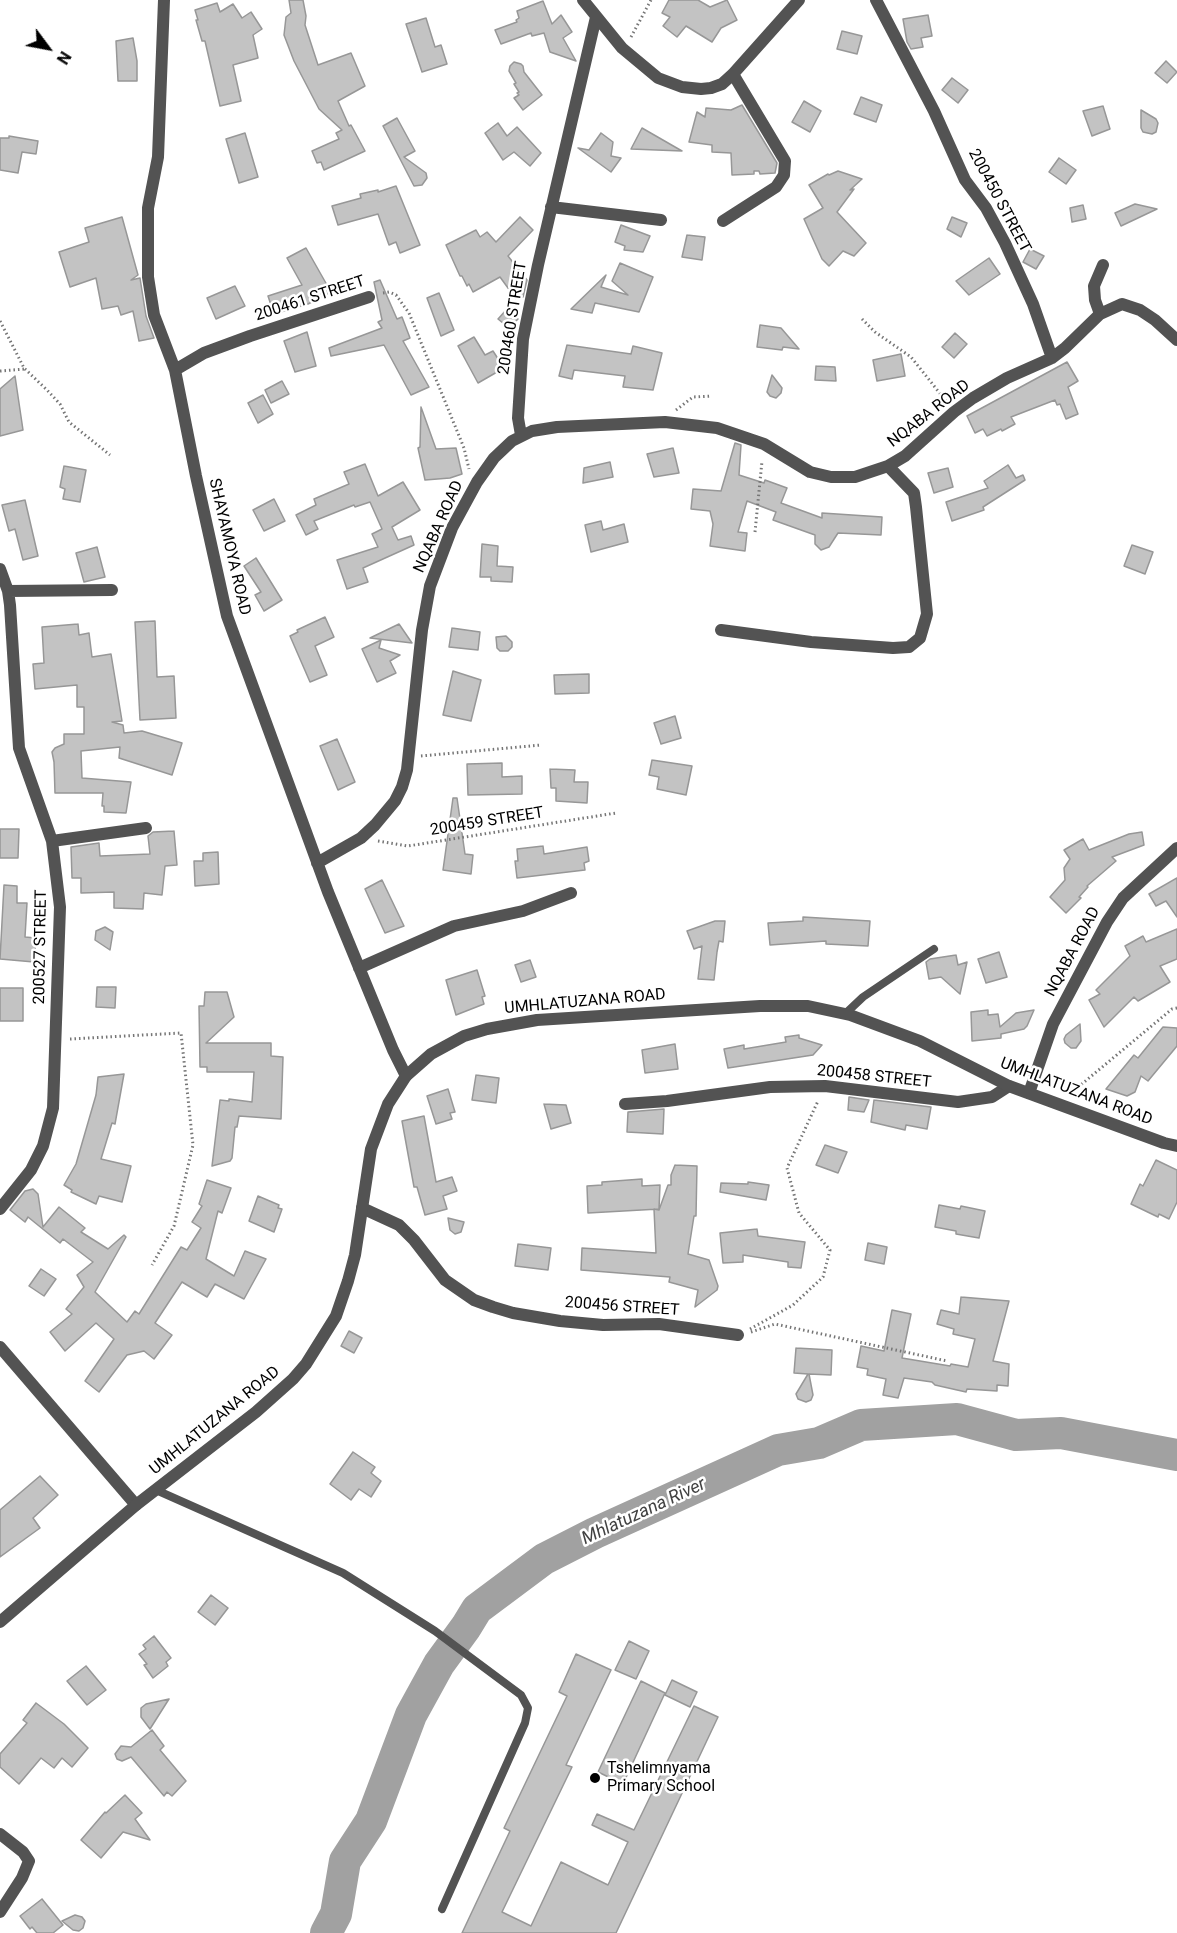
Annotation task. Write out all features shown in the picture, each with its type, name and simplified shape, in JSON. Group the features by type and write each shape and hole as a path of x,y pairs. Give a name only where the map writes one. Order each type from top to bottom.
{"street":[{"name":"SHAYAMOYA ROAD","path":"164,0 158,157 148,208 148,277 154,315 175,370 195,476 227,616 317,862 359,968 406,1076"},
{"path":"583,0 622,48 658,78 682,87 711,88 722,84 733,74 799,0"},
{"name":"200450 STREET","path":"876,0 934,111 965,180 986,208 1005,243 1033,304 1052,358"},
{"name":"200460 STREET","path":"521,435 518,418 523,339 551,207 596,17"},
{"path":"723,220 776,186 784,175 785,161 733,74"},
{"path":"551,207 661,220"},
{"path":"1100,314 1095,300 1094,285 1103,265"},
{"name":"200461 STREET","path":"175,370 204,353 249,336 369,297"},
{"name":"NQABA ROAD","path":"317,862 361,838 395,801 402,787 408,758 422,630 430,586 452,528 474,488 494,458 521,435 532,431 578,424 665,422 717,428 764,444 810,472 831,477 855,477 888,466 918,447 954,412 973,398 1007,378 1052,358 1100,314 1122,304 1140,310 1177,340"},
{"path":"721,630 811,642 893,648 909,647 921,638 927,614 914,493 888,466"},
{"name":"200527 STREET","path":"0,569 8,591 19,748 52,841 60,907 53,1108 43,1146 31,1170 0,1209"},
{"path":"8,591 112,590"},
{"path":"52,841 146,828"},
{"name":"NQABA ROAD","path":"1029,1093 1053,1024 1107,922 1123,898 1177,848"},
{"path":"359,968 454,926 523,911 571,893"},
{"name":"UMHLATUZANA ROAD","path":"0,1622 136,1505 256,1412 293,1379 306,1364 336,1317 355,1254 371,1149 388,1104 406,1076 431,1054 464,1036 487,1029 537,1020 760,1006 808,1006 845,1014 920,1041 1009,1086 1177,1146"},
{"name":"200458 STREET","path":"625,1104 667,1101 770,1087 825,1086 958,1102 992,1097 1009,1086"},
{"name":"200456 STREET","path":"362,1208 399,1225 414,1240 445,1280 474,1300 494,1307 560,1321 603,1325 659,1324 738,1335"},
{"path":"0,1347 136,1505"},
{"path":"0,1834 22,1852 29,1861 17,1887 0,1912"}],"lane":[{"path":"845,1014 863,997 934,949"},
{"path":"156,1490 343,1574 435,1630 521,1695 528,1708 527,1717 442,1909"}],"path":[{"path":"622,48 635,33 651,0"},
{"name":"200461 STREET","path":"369,297 389,292 402,300 464,448 474,488"},
{"path":"862,319 875,332 912,357 954,412"},
{"path":"0,321 25,369 48,390 60,405 69,423 110,455"},
{"path":"0,371 25,369"},
{"path":"665,422 681,405 693,397 712,396"},
{"path":"756,532 764,444"},
{"path":"408,758 541,745"},
{"name":"200459 STREET","path":"361,838 408,846 616,813"},
{"path":"1058,1103 1172,1009 1177,1008"},
{"path":"56,1039 181,1033 193,1145 174,1226 152,1265"},
{"path":"738,1335 793,1305 823,1277 830,1250 799,1213 787,1168 825,1086"},
{"path":"738,1335 775,1324 947,1361"}],"building":[{"path":"289,0 303,0 305,25 318,65 351,53 365,86 338,101 349,126 351,125 365,151 324,170 321,162 317,163 312,151 339,139 336,133 342,130 319,109 294,61 284,35 286,17 291,13"},
{"path":"669,0 698,0 710,7 727,0 737,20 721,28 712,42 686,26 677,37 663,26 670,17 662,13"},
{"path":"543,1 552,24 561,15 572,32 563,38 576,61 550,52 544,33 532,36 531,33 501,44 495,30 517,22 519,18 517,11"},
{"path":"217,3 220,12 233,4 242,18 251,12 262,29 253,35 258,58 233,65 241,101 220,106 205,41 202,41 195,10"},
{"path":"928,15 932,36 921,38 923,47 911,49 907,42 903,19"},
{"path":"426,18 435,47 441,45 447,64 422,72 406,24"},
{"path":"842,31 862,36 857,54 837,49"},
{"path":"133,38 137,61 137,81 118,81 116,41"},
{"path":"1166,61 1177,72 1167,83 1155,73"},
{"path":"514,62 523,66 524,72 542,95 523,110 514,98 519,95 517,93 519,92 509,71"},
{"path":"952,78 968,90 958,103 942,90"},
{"path":"861,97 882,105 876,122 854,114"},
{"path":"804,101 821,111 810,132 792,122"},
{"path":"742,105 777,163 775,173 760,174 759,171 754,171 754,174 732,175 731,153 712,152 712,145 689,142 697,112 705,117 706,108 731,110"},
{"path":"1103,106 1110,129 1092,136 1083,111"},
{"path":"1141,110 1156,119 1158,123 1156,132 1152,134 1143,132"},
{"path":"397,118 415,151 404,157 426,173 427,178 422,185 414,186 383,126"},
{"path":"498,123 507,136 517,127 541,153 530,166 514,152 503,160 485,133"},
{"path":"642,128 682,151 631,149"},
{"path":"245,133 258,177 239,183 226,139"},
{"path":"601,133 613,142 611,156 621,158 611,172 578,148 589,150"},
{"path":"9,136 38,141 36,154 22,152 18,173 0,170 0,138 9,138"},
{"path":"1059,158 1076,170 1066,184 1049,172"},
{"path":"838,171 862,179 850,190 854,189 837,212 866,243 854,256 843,251 829,266 822,259 804,219 823,208 809,185"},
{"path":"396,186 420,245 400,253 396,242 389,245 378,214 338,225 332,206 361,198 360,194 378,190 378,192"},
{"path":"1135,204 1157,209 1121,226 1115,213"},
{"path":"1083,205 1086,219 1072,222 1070,208"},
{"path":"122,217 138,275 131,280 140,278 146,316 154,338 139,341 133,311 121,315 118,306 102,309 96,278 70,287 59,252 89,242 85,228"},
{"path":"520,217 533,230 508,256 527,280 523,297 516,299 500,277 473,292 469,284 467,286 460,276 446,245 476,230 480,237 487,232 496,242"},
{"path":"952,217 967,223 961,237 947,229"},
{"path":"621,225 650,236 643,252 624,250 625,246 615,242"},
{"path":"687,235 705,237 702,260 682,257"},
{"path":"306,248 331,292 308,304 274,314 268,296 302,285 287,258"},
{"path":"1030,249 1044,256 1036,269 1023,262"},
{"path":"989,258 1000,274 969,295 956,281"},
{"path":"620,263 653,277 639,312 595,303 592,313 571,309 606,275 601,287 628,295 612,281"},
{"path":"380,280 397,319 402,317 410,338 403,341 429,387 411,395 384,345 331,356 329,348 382,328 378,322 382,320 374,282"},
{"path":"235,286 245,306 216,319 207,298"},
{"path":"439,293 454,330 441,336 427,298"},
{"path":"507,309 518,319 509,328 498,319"},
{"path":"760,325 781,328 799,349 783,347 782,350 757,347"},
{"path":"307,332 316,366 295,372 284,341"},
{"path":"955,333 967,344 954,358 942,347"},
{"path":"474,337 485,355 493,351 504,368 478,383 458,346"},
{"path":"567,345 631,354 633,346 662,353 653,390 623,387 625,376 574,370 572,379 559,376"},
{"path":"901,354 905,376 877,381 873,360"},
{"path":"1067,362 1078,381 1068,387 1078,414 1066,419 1060,404 1057,405 1055,400 1011,417 1015,424 1002,431 1001,429 987,436 983,429 975,433 967,416"},
{"path":"816,366 835,367 836,381 815,380"},
{"path":"772,375 782,388 776,398 767,392"},
{"path":"15,376 23,430 0,436 0,389"},
{"path":"282,381 289,394 271,403 265,390"},
{"path":"263,395 273,414 258,423 248,403"},
{"path":"421,407 436,449 456,448 462,474 450,478 425,480 418,448 420,447"},
{"path":"735,443 741,445 739,475 764,483 765,480 787,488 781,503 822,518 822,513 882,517 881,535 838,533 829,547 821,550 815,544 815,535 773,520 776,512 747,501 738,532 747,533 745,551 710,546 713,524 710,511 691,509 693,489 721,491"},
{"path":"673,448 679,473 654,477 647,454"},
{"path":"610,462 613,477 583,483 584,468"},
{"path":"365,464 378,496 403,482 420,510 392,527 398,540 411,536 414,545 363,568 368,582 347,589 337,560 378,547 372,534 382,529 370,502 355,507 354,505 314,521 318,529 306,535 296,515 316,505 314,499 349,484 344,472"},
{"path":"1008,465 1016,478 1023,475 1025,480 983,507 984,510 952,521 946,502 988,488 984,481"},
{"path":"64,466 86,470 80,502 63,499 65,489 60,487"},
{"path":"948,468 953,487 934,493 928,473"},
{"path":"274,499 285,521 264,531 253,510"},
{"path":"25,500 38,556 23,560 15,529 9,531 2,505"},
{"path":"601,521 603,530 624,524 628,542 591,552 585,525"},
{"path":"482,544 498,546 497,566 513,567 512,582 491,581 491,577 480,577"},
{"path":"1132,545 1153,552 1145,574 1124,566"},
{"path":"97,547 105,577 84,582 76,553"},
{"path":"256,558 282,600 264,611 255,595 261,592 244,566"},
{"path":"325,617 334,637 315,646 327,675 310,682 290,636 298,632 297,630"},
{"path":"155,621 157,677 174,676 176,718 140,720 135,622"},
{"path":"78,624 79,635 89,633 92,657 111,654 122,721 112,722 123,725 124,733 142,731 182,743 172,775 119,758 120,747 81,751 82,778 131,782 126,813 104,812 103,793 55,793 52,752 64,744 64,734 84,734 84,707 77,707 77,685 35,689 33,664 44,663 42,627"},
{"path":"399,624 412,643 370,638"},
{"path":"452,628 480,632 478,650 449,647"},
{"path":"506,636 512,642 512,647 508,651 500,651 497,648 496,637"},
{"path":"381,640 379,648 400,655 390,661 396,673 377,682 362,649"},
{"path":"453,671 481,680 471,721 443,715"},
{"path":"589,674 589,693 555,694 554,675"},
{"path":"675,716 681,738 661,744 654,723"},
{"path":"337,739 355,782 338,790 320,746"},
{"path":"652,760 692,766 686,795 657,789 659,777 649,775"},
{"path":"502,763 502,777 522,776 522,794 468,795 467,764"},
{"path":"550,769 575,770 574,782 588,782 587,803 556,801 556,788 551,788"},
{"path":"453,798 457,798 465,854 473,855 471,874 443,870"},
{"path":"0,829 19,829 18,858 0,858"},
{"path":"174,831 177,865 165,866 162,895 144,893 143,909 114,908 114,892 81,893 81,878 72,878 71,847 99,843 100,856 150,854 148,836 153,832"},
{"path":"1142,832 1144,845 1112,857 1116,861 1087,886 1079,897 1081,898 1066,913 1050,897 1065,880 1064,868 1070,859 1064,850 1083,839 1089,850 1129,834"},
{"path":"543,846 544,854 587,847 589,861 584,863 585,870 517,878 515,861 518,861 517,849"},
{"path":"218,852 219,884 195,886 194,861 203,861 203,853"},
{"path":"1177,878 1177,917 1166,901 1156,906 1149,894"},
{"path":"382,880 404,926 385,933 365,889"},
{"path":"4,885 17,886 17,903 27,903 25,937 36,938 34,962 0,959"},
{"path":"803,917 870,921 868,946 826,944 826,941 770,945 768,923 803,921"},
{"path":"715,921 725,921 723,942 719,941 714,980 698,979 702,946 694,949 687,931"},
{"path":"105,927 113,932 110,950 95,940 96,931"},
{"path":"1177,929 1177,959 1160,966 1170,982 1138,1001 1134,997 1104,1027 1089,1000 1100,994 1096,990 1130,956 1125,946 1143,936 1146,942"},
{"path":"999,952 1007,977 986,983 978,959"},
{"path":"956,955 958,965 967,962 960,994 941,977 929,979 926,962 930,959"},
{"path":"530,960 536,977 521,982 515,965"},
{"path":"477,970 485,996 482,997 484,1004 456,1015 446,980"},
{"path":"97,987 116,987 115,1008 96,1007"},
{"path":"0,988 23,988 23,1021 0,1021"},
{"path":"205,992 227,992 234,1017 206,1043 271,1043 271,1056 283,1057 281,1119 239,1116 237,1127 235,1127 232,1158 230,1161 212,1166 220,1100 252,1102 254,1072 207,1072 207,1067 200,1067 199,1006 204,1006"},
{"path":"988,1010 988,1015 998,1014 1000,1027 1016,1013 1034,1010 1024,1029 1001,1034 1001,1038 972,1041 971,1012"},
{"path":"1080,1024 1081,1041 1076,1048 1071,1048 1064,1039"},
{"path":"1163,1027 1177,1028 1177,1046 1148,1081 1141,1076 1135,1092 1127,1096 1106,1089 1134,1055 1138,1058"},
{"path":"799,1035 799,1038 822,1045 813,1055 728,1068 724,1049 744,1045 744,1049 786,1042 785,1037"},
{"path":"675,1044 678,1069 645,1073 642,1050"},
{"path":"124,1074 115,1124 112,1123 101,1159 131,1166 122,1202 99,1196 96,1204 71,1192 72,1190 64,1185 76,1164 96,1095 98,1077"},
{"path":"476,1075 499,1078 496,1103 472,1100"},
{"path":"448,1089 455,1112 450,1113 452,1119 436,1124 427,1096"},
{"path":"849,1097 869,1100 864,1112 848,1110"},
{"path":"874,1100 931,1107 927,1129 906,1125 905,1130 871,1122"},
{"path":"544,1104 566,1105 571,1123 551,1129"},
{"path":"664,1109 663,1134 627,1132 628,1112"},
{"path":"424,1116 436,1182 452,1177 457,1191 443,1196 447,1209 425,1215 417,1187 414,1187 402,1121"},
{"path":"825,1145 847,1152 838,1173 816,1165"},
{"path":"1156,1160 1177,1170 1177,1202 1169,1219 1159,1214 1158,1217 1131,1204 1140,1184 1143,1186"},
{"path":"675,1165 697,1166 696,1216 694,1216 688,1254 709,1260 718,1286 717,1290 695,1307 698,1290 669,1282 670,1277 581,1270 582,1248 656,1253 654,1209 659,1210 668,1185 671,1185 671,1175"},
{"path":"642,1179 642,1186 660,1185 659,1209 588,1213 587,1186 602,1185 602,1182"},
{"path":"207,1180 231,1188 222,1213 218,1211 206,1259 234,1276 245,1251 266,1259 244,1299 215,1284 207,1297 182,1282 155,1323 172,1335 154,1359 144,1351 127,1355 99,1392 85,1381 114,1339 96,1323 65,1351 50,1332 72,1314 66,1309 84,1287 77,1275 93,1262 63,1239 60,1243 28,1217 25,1222 10,1210 25,1191 33,1189 38,1194 43,1227 59,1207 85,1228 81,1232 108,1249 124,1235 126,1237 95,1292 127,1322 135,1311 139,1314 181,1247 187,1250 201,1228 192,1222 202,1206 199,1204"},
{"path":"748,1182 769,1185 766,1200 720,1192 721,1183 748,1184"},
{"path":"258,1196 279,1205 278,1208 282,1209 274,1232 249,1221"},
{"path":"939,1205 960,1209 961,1206 985,1211 979,1238 935,1227"},
{"path":"448,1218 464,1222 461,1232 455,1234 450,1230"},
{"path":"757,1229 758,1236 805,1242 801,1268 788,1267 788,1262 743,1255 743,1262 723,1263 720,1233"},
{"path":"868,1243 887,1247 884,1264 865,1260"},
{"path":"518,1244 551,1248 548,1270 515,1266"},
{"path":"41,1269 56,1279 44,1296 29,1286"},
{"path":"961,1297 1009,1301 993,1361 1009,1364 1008,1386 997,1385 997,1391 967,1389 966,1392 935,1385 932,1382 904,1378 898,1398 883,1395 886,1379 867,1375 868,1369 857,1367 861,1346 884,1351 892,1310 911,1314 902,1358 968,1367 975,1339 953,1334 954,1329 937,1324 941,1310 959,1314"},
{"path":"349,1331 362,1338 354,1353 341,1346"},
{"path":"796,1348 832,1350 831,1375 809,1374 813,1395 811,1400 806,1402 798,1399 796,1394 808,1374 794,1373"},
{"path":"353,1452 375,1467 371,1473 381,1481 371,1497 359,1489 351,1500 330,1484"},
{"path":"40,1476 58,1495 33,1518 40,1528 0,1557 0,1510"},
{"path":"211,1595 228,1608 215,1625 198,1612"},
{"path":"154,1636 171,1658 166,1662 168,1666 153,1678 144,1665 147,1664 139,1654 146,1649 143,1645"},
{"path":"629,1641 649,1651 636,1679 615,1670"},
{"path":"576,1654 611,1670 566,1765 572,1767 502,1912 531,1926 561,1862 608,1885 628,1842 592,1825 597,1814 634,1830 694,1706 718,1717 616,1933 462,1933 510,1831 504,1828 567,1696 559,1692"},
{"path":"86,1666 106,1690 87,1705 67,1681"},
{"path":"672,1680 697,1692 690,1707 665,1695"},
{"path":"641,1681 665,1693 623,1784 598,1772"},
{"path":"169,1699 150,1729 141,1717 141,1708 146,1704"},
{"path":"36,1703 64,1724 88,1748 72,1767 62,1758 54,1768 41,1758 19,1784 0,1767 0,1754 27,1723 23,1720"},
{"path":"152,1730 164,1746 160,1750 186,1781 172,1796 167,1792 164,1796 131,1757 122,1761 117,1759 115,1754 121,1746 131,1747"},
{"path":"125,1795 142,1813 135,1819 150,1840 123,1832 101,1858 81,1840 105,1812"},
{"path":"42,1899 63,1925 53,1933 37,1933 32,1927 30,1929 20,1916"},
{"path":"75,1915 82,1917 85,1921 83,1928 79,1931 73,1930 62,1921"}],"waterway":[{"name":"Mhlatuzana River","path":"326,1933 336,1914 345,1861 371,1821 411,1715 439,1664 477,1609 544,1559 595,1533 778,1450 819,1443 861,1425 957,1419 1016,1435 1061,1433 1177,1455"}],"place":[{"name":"Tshelimnyama Primary School","path":"595,1778"}]}
